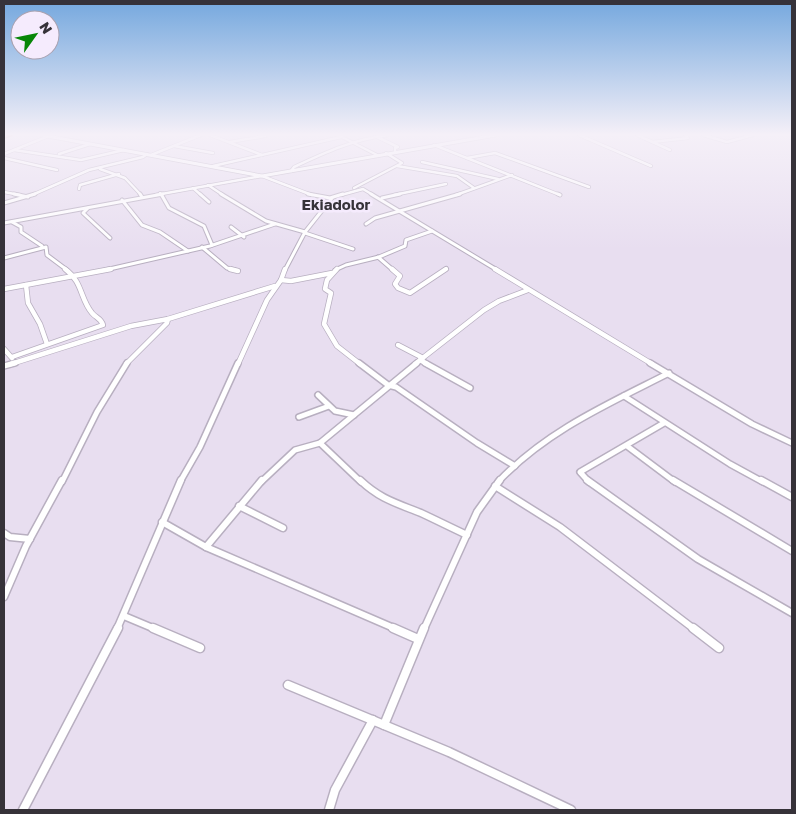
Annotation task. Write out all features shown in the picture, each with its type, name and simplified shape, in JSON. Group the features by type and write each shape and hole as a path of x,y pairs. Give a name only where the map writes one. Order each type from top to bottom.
{"street":[{"path":"4,203 28,197 85,173"},
{"path":"114,173 119,174 138,189 142,197"},
{"path":"247,173 262,176 289,187 332,198"},
{"path":"4,223 160,193 279,173"},
{"path":"23,810 124,616 178,484 200,447 275,286 281,280 288,261 305,232 332,198 362,186 385,173"},
{"path":"439,173 457,176 474,188"},
{"path":"472,173 499,179"},
{"path":"507,173 560,195"},
{"path":"551,173 589,187"},
{"path":"79,189 78,186 80,185 119,174"},
{"path":"366,224 375,218 446,199 512,175"},
{"path":"382,198 446,184"},
{"path":"208,186 242,208 275,224 305,232 312,236 340,241 353,249"},
{"path":"362,186 528,290 752,424 792,443"},
{"path":"193,188 209,202"},
{"path":"4,192 28,197"},
{"path":"160,193 169,208 204,226 212,245"},
{"path":"122,200 142,225 160,232 188,251"},
{"path":"91,206 83,213 97,225 100,231 110,238"},
{"path":"6,366 12,357 103,325 102,321 92,313 75,276 50,258 47,255 47,249 21,232 21,227 12,222"},
{"path":"4,289 75,276 188,251 244,237 275,224"},
{"path":"231,226 244,237"},
{"path":"281,280 291,281 332,273 347,263 378,257 405,246 406,240 412,237 432,231"},
{"path":"4,258 42,246"},
{"path":"202,247 227,268 238,271"},
{"path":"378,257 400,276 396,284 398,288 410,293 446,269"},
{"path":"332,273 324,289 331,293 332,298 324,324 337,346 388,386 396,387 477,443 515,466"},
{"path":"26,285 29,306 38,319 47,344"},
{"path":"6,366 131,326 200,311 275,286"},
{"path":"206,548 239,506 295,450 320,443 421,359 484,310 499,301 528,290"},
{"path":"4,597 30,540 96,412 124,366 168,323 168,319"},
{"path":"96,329 110,331"},
{"path":"398,345 470,388"},
{"path":"4,349 12,357"},
{"path":"384,725 418,639 467,535 495,486 515,466 555,433 588,413 669,374"},
{"path":"318,395 335,411 354,415"},
{"path":"624,396 730,464 792,497"},
{"path":"299,417 330,406"},
{"path":"664,423 580,472 584,478 698,559 792,613"},
{"path":"320,443 373,493 395,505 420,513 467,535"},
{"path":"627,446 685,489 792,551"},
{"path":"495,486 560,527 719,648"},
{"path":"239,506 283,528"},
{"path":"162,522 206,548 418,639"},
{"path":"4,533 10,537 30,540"},
{"path":"124,616 200,648"},
{"path":"288,685 449,752 570,810"},
{"path":"329,810 335,790 373,720"}],"district":[{"name":"Ekiadolor","path":"336,205"}]}
